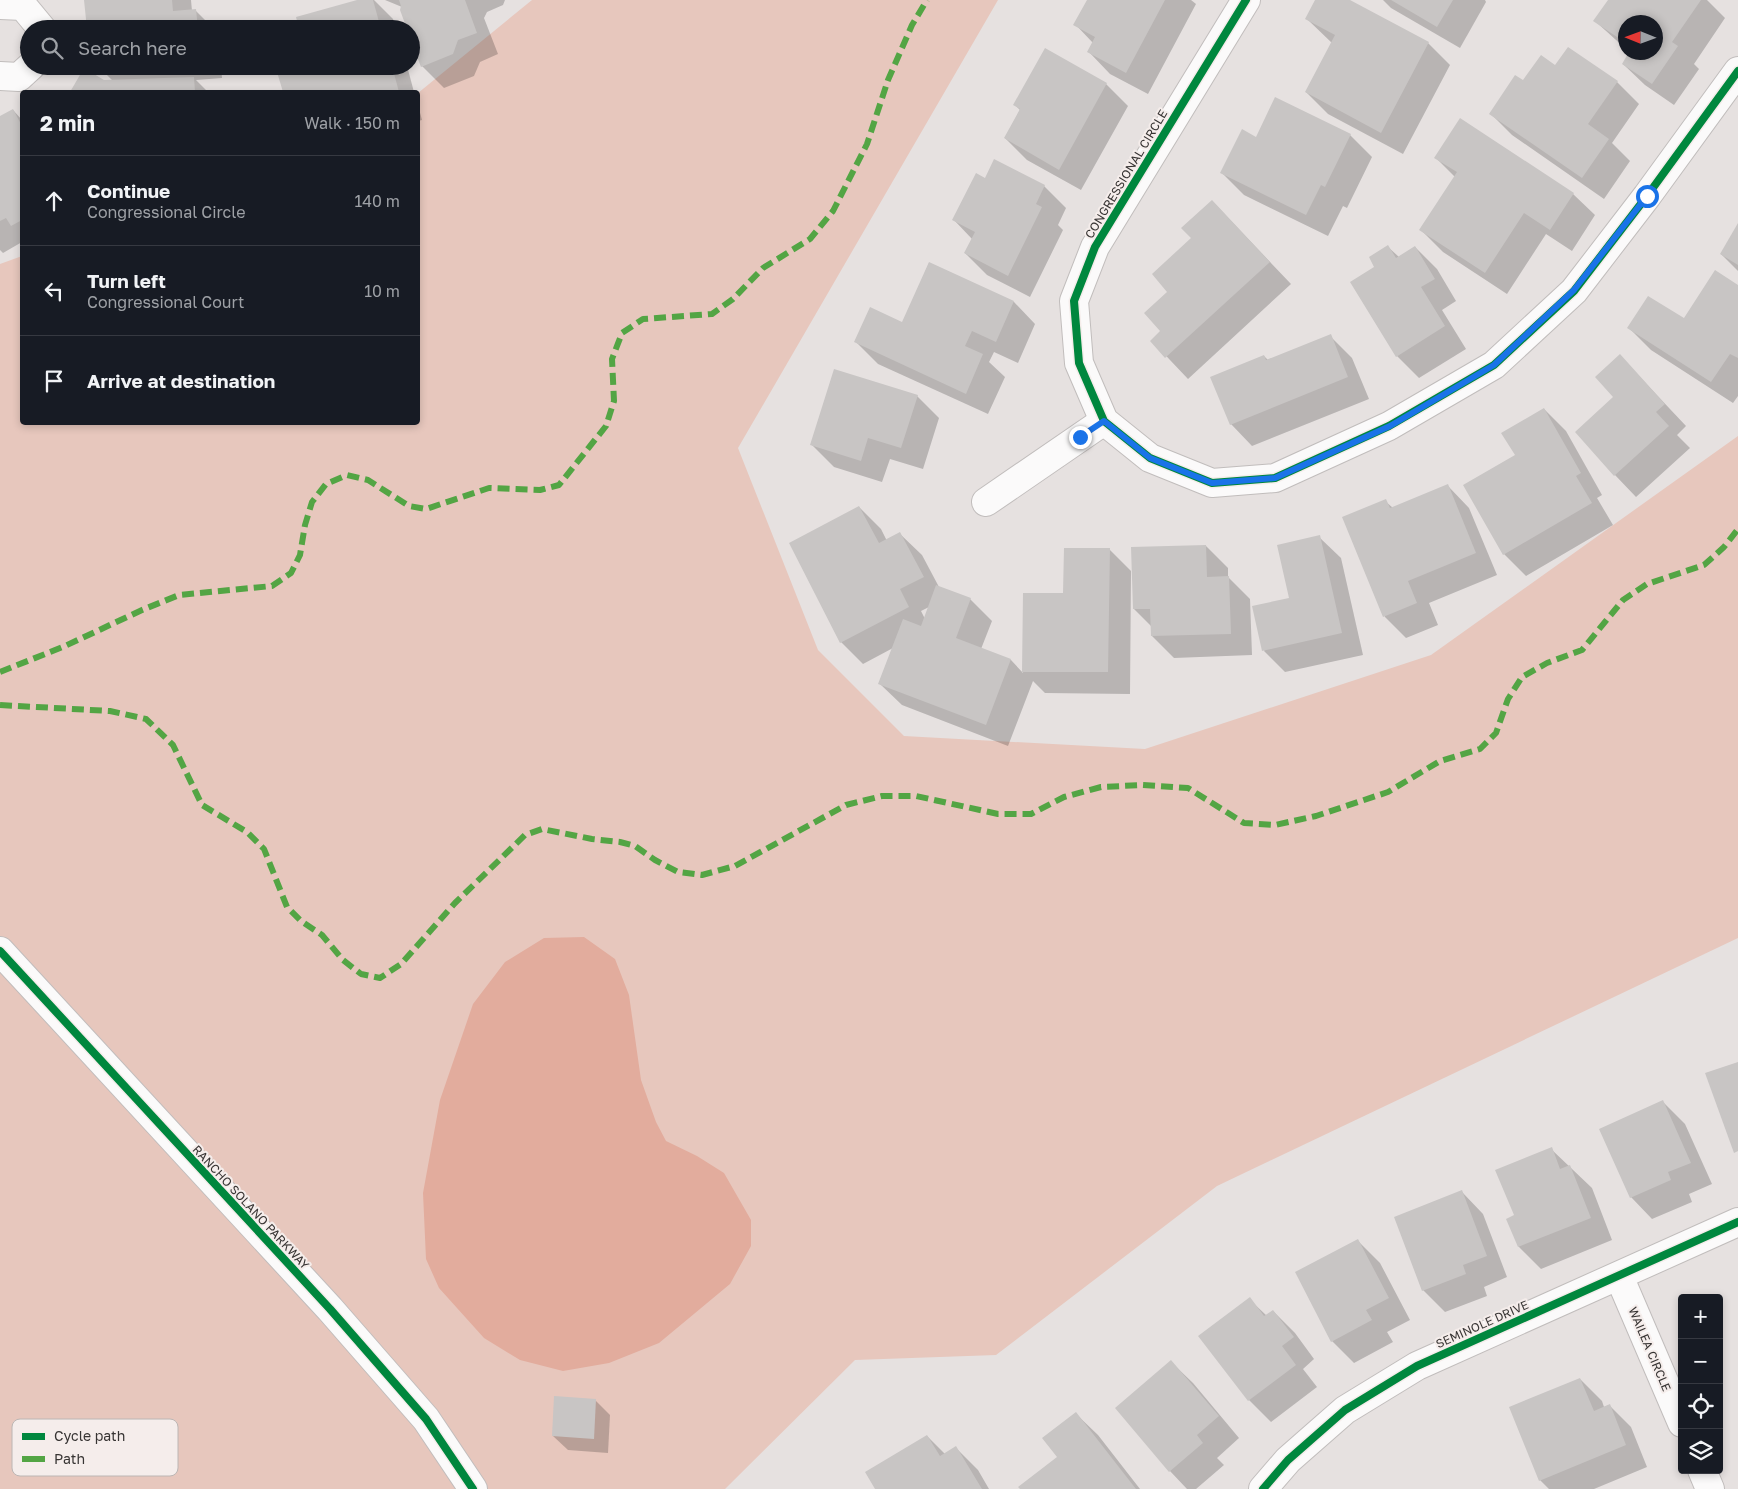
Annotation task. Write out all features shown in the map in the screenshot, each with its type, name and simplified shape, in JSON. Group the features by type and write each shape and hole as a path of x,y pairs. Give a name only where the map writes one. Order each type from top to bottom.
{"street":[{"name":"CONGRESSIONAL CIRCLE","path":"1246,0 1095,247 1074,301 1079,363 1104,421 1150,458 1212,483 1275,478 1390,426 1494,365 1574,290 1647,196 1738,71"},
{"path":"0,5 22,6 34,20"},
{"path":"0,76 19,77 21,75"},
{"path":"986,502 1104,421"},
{"name":"RANCHO SOLANO PARKWAY","path":"0,951 342,1324 426,1419 473,1489"},
{"name":"SEMINOLE DRIVE","path":"1263,1489 1288,1460 1345,1410 1417,1366 1738,1222"},
{"name":"WAILEA CIRCLE","path":"1619,1276 1678,1414"},
{"path":"1704,1474 1710,1489"}],"shaded area":[{"path":"532,0 998,0 738,448 818,650 904,736 1145,749 1431,655 1738,436 1738,938 1217,1186 996,1355 855,1360 725,1489 0,1489 0,264 20,257 20,425 420,425 420,91"},
{"path":"584,937 615,959 629,995 641,1080 656,1122 666,1141 697,1156 724,1173 751,1220 751,1246 730,1284 659,1343 609,1363 563,1371 520,1360 484,1338 439,1288 426,1259 423,1193 440,1100 473,1004 505,962 544,938"}],"building":[{"path":"84,0 172,0 173,11 196,9 197,20 86,20"},
{"path":"357,0 373,0 379,20 297,20 296,17"},
{"path":"399,0 465,0 477,33 458,40 453,54 421,67 420,20 404,20 400,10"},
{"path":"1087,0 1165,0 1126,73 1087,52 1095,37 1073,25"},
{"path":"1315,0 1350,0 1429,42 1381,133 1305,92 1335,35 1305,19"},
{"path":"1391,0 1453,0 1437,27"},
{"path":"1608,0 1701,0 1672,42 1678,46 1652,84 1622,64 1624,60 1663,60 1663,15 1618,15 1618,38 1593,21"},
{"path":"1568,47 1618,81 1588,124 1609,139 1582,178 1489,114 1515,75 1523,80 1541,55 1555,65"},
{"path":"1045,48 1107,83 1059,170 1004,138 1020,109 1013,105"},
{"path":"80,75 96,75 104,80 194,77 195,90 71,90"},
{"path":"278,75 394,75 398,90 282,90"},
{"path":"1275,97 1351,134 1325,187 1321,185 1306,215 1220,173 1242,129 1256,137"},
{"path":"13,109 20,122 20,221 11,226 6,218 0,221 0,116"},
{"path":"1460,118 1574,193 1550,230 1524,213 1485,273 1419,230 1457,172 1434,158"},
{"path":"994,159 1045,185 1036,204 1042,207 1008,276 964,253 975,232 952,220 976,173 985,178"},
{"path":"1212,200 1270,262 1165,358 1150,341 1160,331 1144,313 1167,292 1152,274 1191,238 1181,228"},
{"path":"1738,223 1738,265 1720,254"},
{"path":"1388,245 1396,258 1415,246 1435,279 1421,287 1445,326 1396,357 1350,282 1374,267 1369,257"},
{"path":"929,262 1014,301 996,342 972,331 965,346 983,354 966,394 854,342 870,307 902,322"},
{"path":"1715,270 1738,285 1738,358 1730,354 1711,382 1627,328 1648,296 1684,318"},
{"path":"1331,334 1348,377 1230,425 1210,377 1264,355 1266,360"},
{"path":"1620,354 1665,404 1656,412 1669,426 1614,476 1575,432 1613,397 1595,377"},
{"path":"834,369 918,395 901,448 868,438 861,461 810,445"},
{"path":"1544,408 1581,473 1576,476 1592,503 1503,555 1463,485 1515,455 1501,433"},
{"path":"1448,484 1476,553 1408,581 1417,603 1383,617 1342,517 1386,499 1390,508"},
{"path":"859,506 879,543 900,532 924,577 900,589 909,607 840,643 789,543"},
{"path":"1320,535 1342,633 1262,651 1252,606 1289,598 1277,545"},
{"path":"1206,545 1207,577 1229,576 1231,634 1151,636 1150,609 1133,609 1131,547"},
{"path":"1064,548 1110,548 1108,672 1022,672 1023,593 1063,593"},
{"path":"936,585 971,598 956,638 1011,659 986,725 878,684 903,619 921,626"},
{"path":"1738,1062 1738,1151 1734,1153 1705,1073"},
{"path":"1663,1100 1691,1163 1668,1172 1671,1180 1630,1198 1599,1129"},
{"path":"1552,1147 1560,1169 1570,1165 1591,1218 1518,1247 1506,1219 1514,1215 1495,1170"},
{"path":"1462,1190 1487,1256 1463,1265 1466,1274 1422,1291 1394,1217"},
{"path":"1358,1239 1389,1298 1366,1310 1372,1320 1331,1342 1295,1272"},
{"path":"1250,1297 1264,1316 1273,1310 1294,1337 1282,1346 1296,1365 1248,1401 1198,1336"},
{"path":"1171,1360 1219,1416 1197,1435 1203,1443 1169,1472 1115,1408"},
{"path":"1580,1378 1594,1411 1610,1404 1626,1445 1539,1481 1509,1407"},
{"path":"554,1396 596,1399 594,1439 552,1436"},
{"path":"1076,1412 1136,1489 1020,1489 1018,1487 1057,1457 1042,1438"},
{"path":"927,1435 940,1456 956,1446 982,1489 875,1489 865,1472"}],"marked path":[{"path":"0,672 65,646 179,595 272,586 291,573 300,555 305,525 312,502 326,484 347,475 368,480 409,506 426,509 489,488 540,490 559,485 606,426 614,401 612,359 622,333 643,319 712,314 733,299 763,268 810,239 833,211 867,144 888,80 912,25 927,0"},
{"path":"0,705 110,711 146,719 173,745 202,805 247,832 264,849 287,907 301,921 322,935 343,960 361,974 380,978 401,964 455,903 525,835 542,829 635,846 655,860 678,872 702,875 735,866 846,805 882,796 916,796 998,814 1031,814 1064,797 1101,787 1143,785 1188,788 1244,823 1275,825 1316,816 1388,792 1440,761 1480,749 1496,733 1508,699 1522,677 1547,663 1582,650 1623,600 1647,584 1704,565 1724,547 1738,529"}],"cycle path":[{"path":"1246,0 1095,247 1074,301 1079,363 1104,421 1150,458 1212,483 1275,478 1389,426 1494,365 1574,291 1647,196 1738,71"},
{"path":"0,951 330,1309 426,1419 473,1489"},
{"path":"1263,1489 1288,1460 1345,1410 1417,1366 1738,1222"}],"route":[{"path":"1080,437 1104,421 1150,458 1212,483 1275,478 1390,426 1494,365 1574,290 1647,196"}]}
